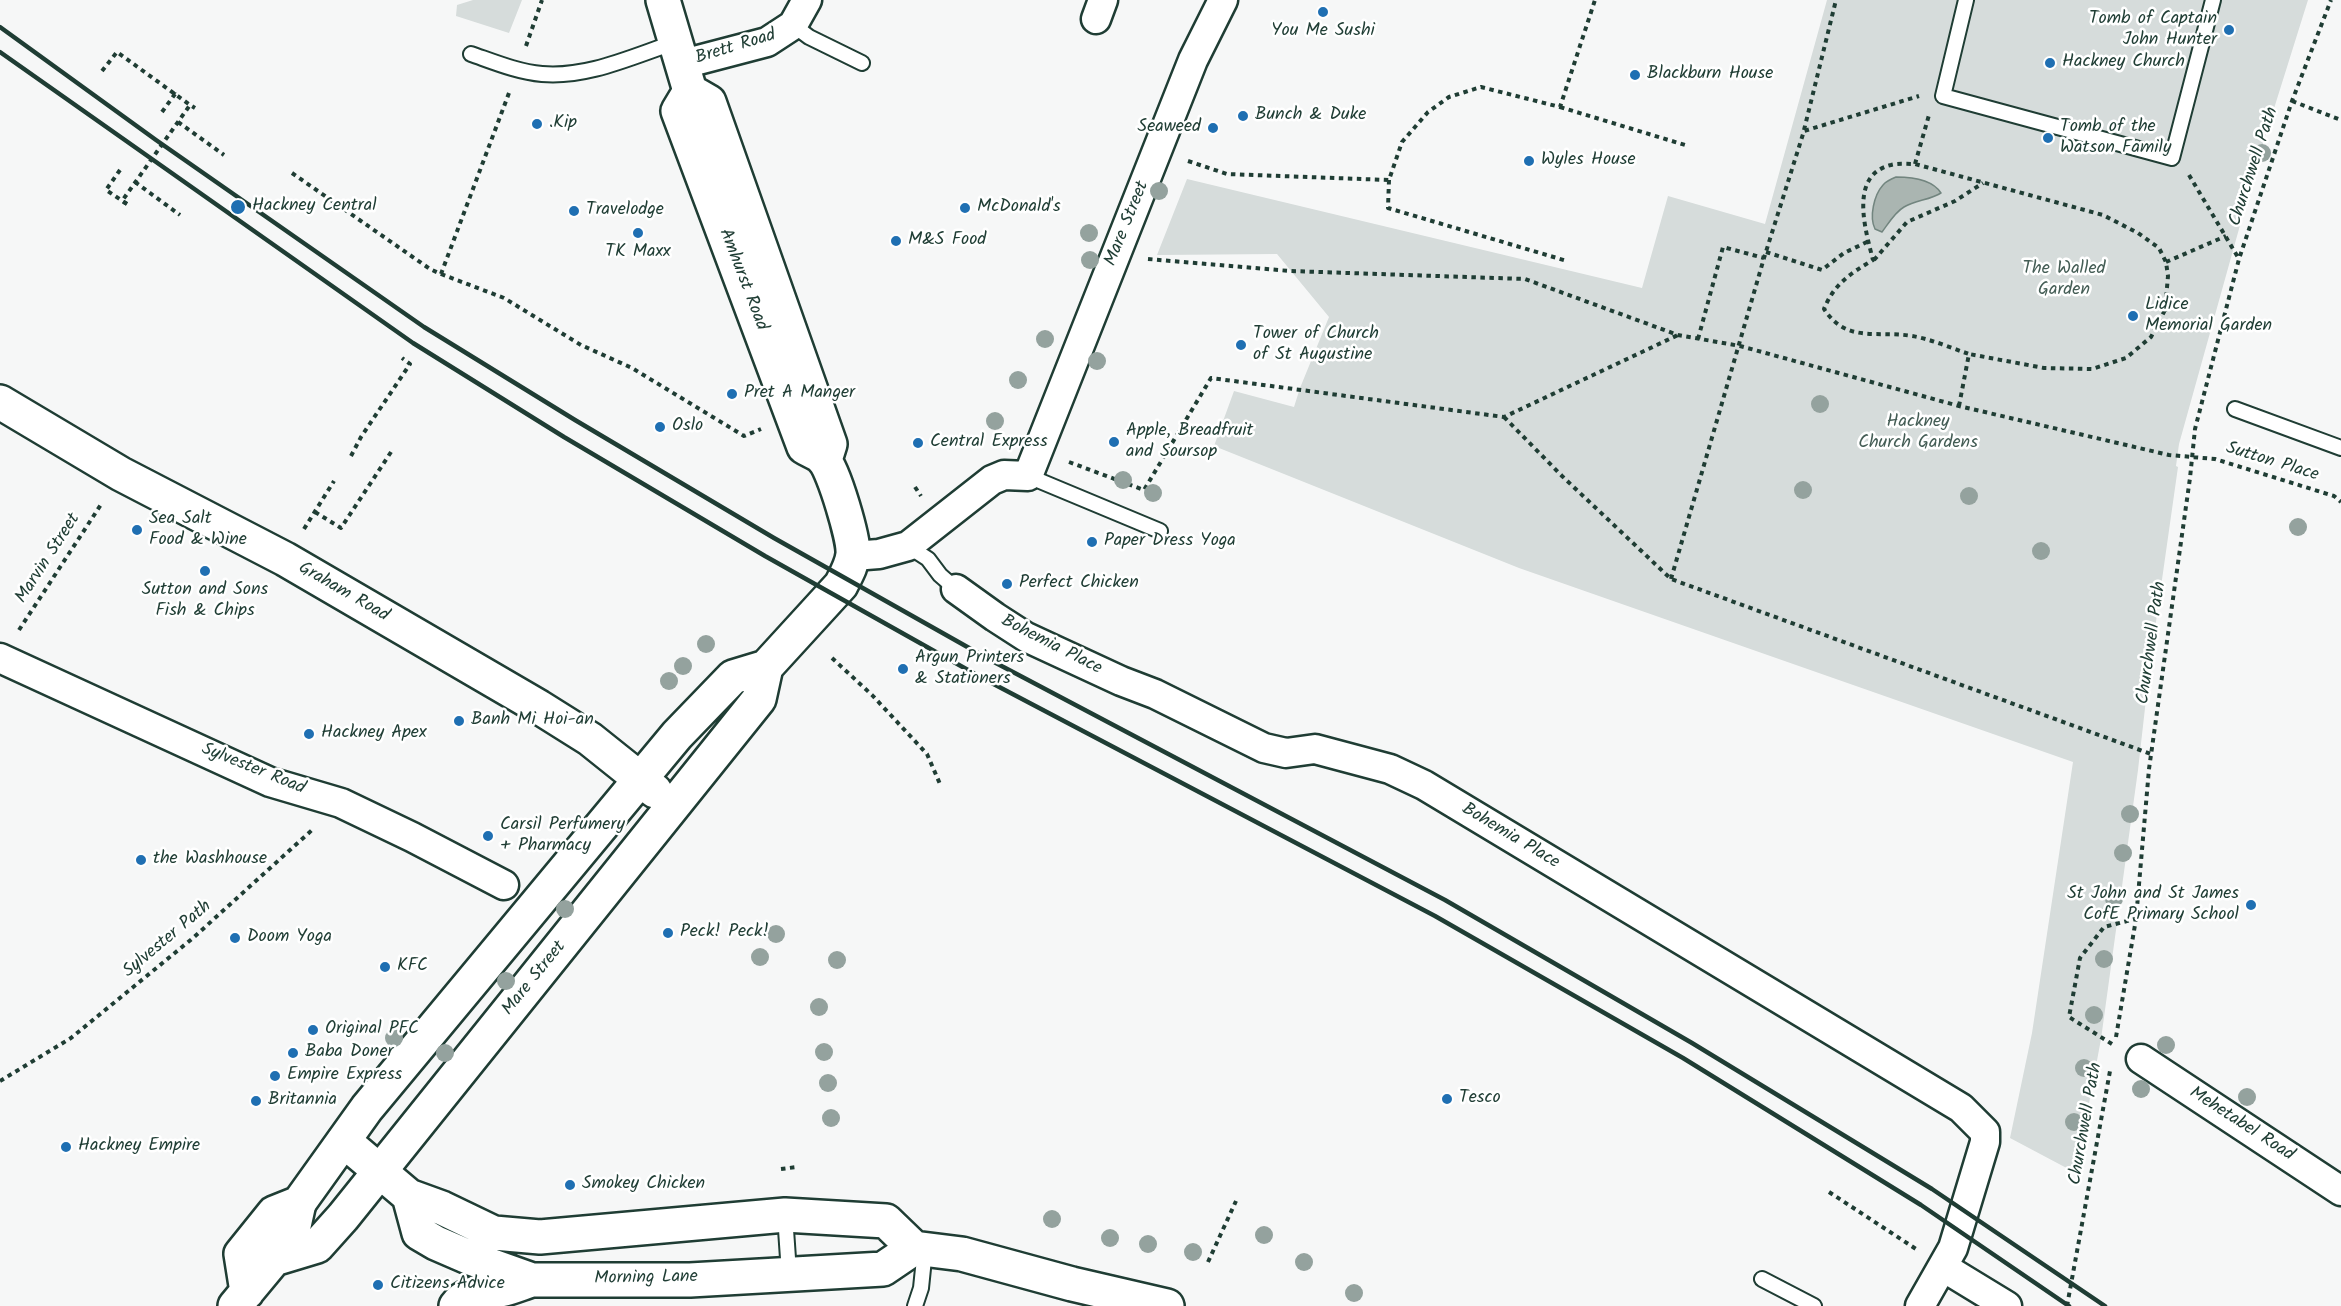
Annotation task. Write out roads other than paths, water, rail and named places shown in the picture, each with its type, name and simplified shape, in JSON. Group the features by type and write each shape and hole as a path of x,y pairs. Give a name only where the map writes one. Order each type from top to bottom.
{"main road":[{"path":"663,0 683,66"},
{"name":"Amhurst Road","path":"683,66 709,102 830,444 825,460 842,502 851,534 853,555"},
{"name":"Graham Road","path":"0,402 121,474 285,559 467,665 590,739 673,806"},
{"path":"241,1299 274,1259 294,1226 299,1203 367,1108 639,778 733,677 766,667 841,585 849,571 853,555"},
{"name":"Mare Street","path":"274,1259 317,1246 381,1171 412,1129 759,699 766,667"},
{"path":"344,1141 409,1196 442,1208 494,1233 540,1237 785,1215 886,1221 920,1248 962,1254 1072,1284 1167,1306"},
{"name":"Morning Lane","path":"409,1196 419,1233 473,1259 532,1280 690,1280 884,1269 920,1248"},
{"path":"241,1299 241,1254 274,1213 299,1203"},
{"path":"456,1306 462,1298 476,1293 502,1289 532,1280"}],"street":[{"name":"Brett Road","path":"683,66 767,42 793,25 807,0"},
{"name":"Mare Street","path":"1028,476 1040,451 1084,331 1193,60 1223,0"},
{"path":"853,555 879,554 908,546 992,480 1004,475 1028,476"},
{"name":"Bohemia Place","path":"956,589 994,617 1026,636 1112,677 1155,694 1264,748 1286,753 1315,749 1390,770 1424,785 1961,1108 1985,1132 1985,1142 1948,1258 1920,1306"},
{"name":"Sylvester Road","path":"0,658 270,782 341,803 504,885"},
{"name":"Mehetabel Road","path":"2141,1059 2341,1191"},
{"path":"1948,1258 2007,1306"}],"lane":[{"path":"1966,0 1938,95 2172,158 2213,0"},
{"path":"793,25 809,37 862,63"},
{"path":"471,54 529,72 568,74 683,66"},
{"path":"2235,409 2341,448"},
{"path":"1028,476 1160,531"},
{"name":"Bohemia Place","path":"908,546 928,559 940,575 956,589"},
{"path":"785,1215 789,1273"},
{"path":"915,1306 921,1288 920,1248"},
{"path":"1762,1279 1814,1306"}],"railway":[{"path":"0,27 156,140 424,327 575,420 774,538 994,662 1445,900 1692,1043 1932,1189 2105,1306"},
{"path":"0,52 413,343 564,437 765,556 984,679 1435,916 1683,1058 1921,1205 2069,1306"}],"place":[{"name":"You Me Sushi","path":"1323,12"},
{"name":"Tomb of Captain John Hunter","path":"2229,30"},
{"name":"Hackney Church","path":"2050,63"},
{"name":"Blackburn House","path":"1635,75"},
{"name":"Bunch & Duke","path":"1243,116"},
{"name":".Kip","path":"537,124"},
{"name":"Seaweed","path":"1213,128"},
{"name":"Tomb of the Watson Family","path":"2048,138"},
{"name":"Wyles House","path":"1529,161"},
{"name":"Hackney Central","path":"238,207"},
{"name":"McDonald's","path":"965,208"},
{"name":"Travelodge","path":"574,211"},
{"name":"TK Maxx","path":"638,233"},
{"name":"M&S Food","path":"896,241"},
{"name":"Lidice Memorial Garden","path":"2133,316"},
{"name":"Tower of Church of St Augustine","path":"1241,345"},
{"name":"Pret A Manger","path":"732,394"},
{"name":"Oslo","path":"660,427"},
{"name":"Apple, Breadfruit and Soursop","path":"1114,442"},
{"name":"Central Express","path":"918,443"},
{"name":"Sea Salt Food & Wine","path":"137,530"},
{"name":"Paper Dress Yoga","path":"1092,542"},
{"name":"Sutton and Sons Fish & Chips","path":"205,571"},
{"name":"Perfect Chicken","path":"1007,584"},
{"name":"Argun Printers & Stationers","path":"903,669"},
{"name":"Banh Mi Hoi-an","path":"459,721"},
{"name":"Hackney Apex","path":"309,734"},
{"name":"Carsil Perfumery + Pharmacy","path":"488,836"},
{"name":"the Washhouse","path":"141,860"},
{"name":"St John and St James CofE Primary School","path":"2251,905"},
{"name":"Peck! Peck!","path":"668,933"},
{"name":"Doom Yoga","path":"235,938"},
{"name":"KFC","path":"385,967"},
{"name":"Original PFC","path":"313,1030"},
{"name":"Baba Doner","path":"293,1053"},
{"name":"Empire Express","path":"275,1076"},
{"name":"Tesco","path":"1447,1099"},
{"name":"Britannia","path":"256,1101"},
{"name":"Hackney Empire","path":"66,1147"},
{"name":"Smokey Chicken","path":"570,1185"},
{"name":"Citizens Advice","path":"378,1285"}],"park label":[{"name":"The Walled Garden","path":"2064,280"},
{"name":"Hackney Church Gardens","path":"1918,433"}]}
